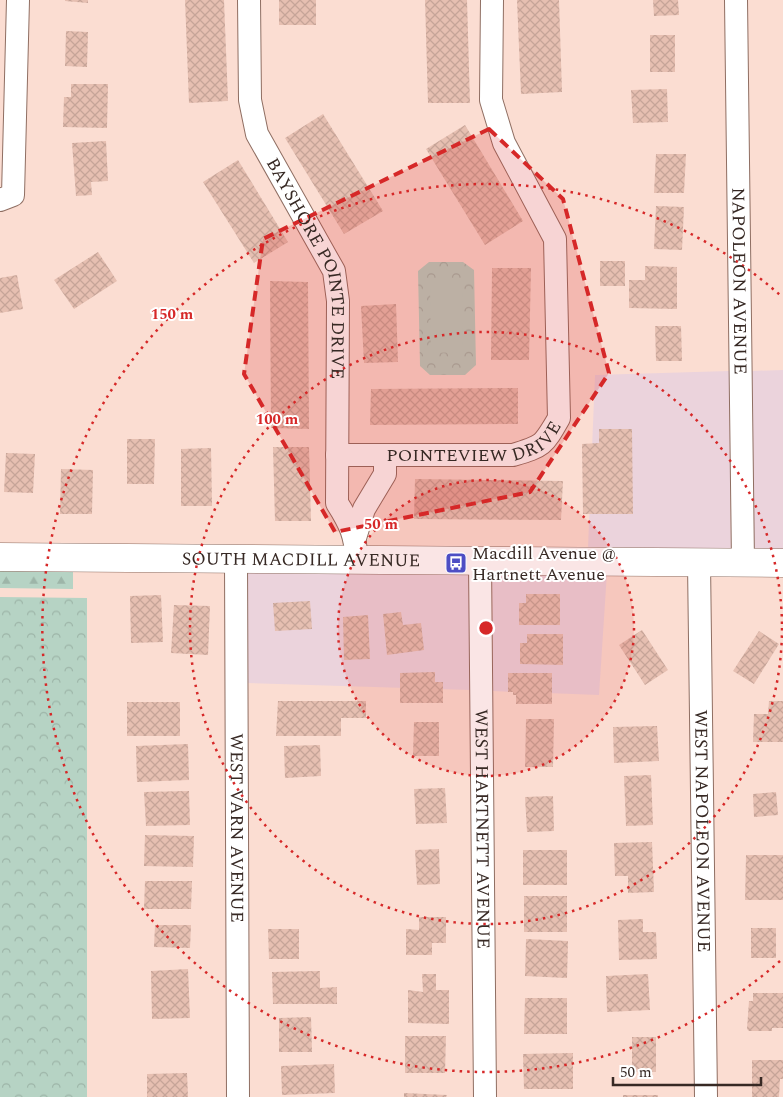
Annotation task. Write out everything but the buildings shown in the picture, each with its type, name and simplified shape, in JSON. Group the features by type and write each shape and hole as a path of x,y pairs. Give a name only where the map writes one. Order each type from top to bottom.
{"street":[{"path":"0,200 13,195 18,0"},
{"name":"BAYSHORE POINTE DRIVE","path":"250,0 250,100 257,134 334,271 338,301 337,504 346,517 356,549"},
{"name":"POINTEVIEW DRIVE","path":"337,455 512,455 538,448 547,439 559,418 555,239 504,143 492,100 492,0"},
{"name":"NAPOLEON AVENUE","path":"736,0 742,563"},
{"path":"356,549 364,509 386,474 386,455"},
{"name":"SOUTH MACDILL AVENUE","path":"0,557 236,559 356,549 480,561 783,563"},
{"name":"WEST VARN AVENUE","path":"236,559 238,1097"},
{"name":"WEST HARTNETT AVENUE","path":"480,561 485,1097"},
{"name":"WEST NAPOLEON AVENUE","path":"699,563 706,1097"}],"highlighted area":[{"path":"489,129 563,199 609,373 530,492 335,532 244,374 263,239"}],"shaded area":[{"path":"783,370 783,553 754,553 752,371"},
{"path":"729,371 731,553 465,551 588,548 595,375"},
{"path":"248,569 469,571 470,690 248,683"},
{"path":"492,571 607,572 599,695 493,691"}],"green space":[{"path":"429,262 463,262 474,270 476,365 465,375 430,375 420,366 418,271"},
{"path":"430,282 462,282 463,352 431,353"},
{"path":"0,570 73,571 73,589 0,588"},
{"path":"0,597 87,598 87,1097 0,1097"}],"place":[{"name":"Macdill Avenue @ Hartnett Avenue","path":"456,563"}]}
